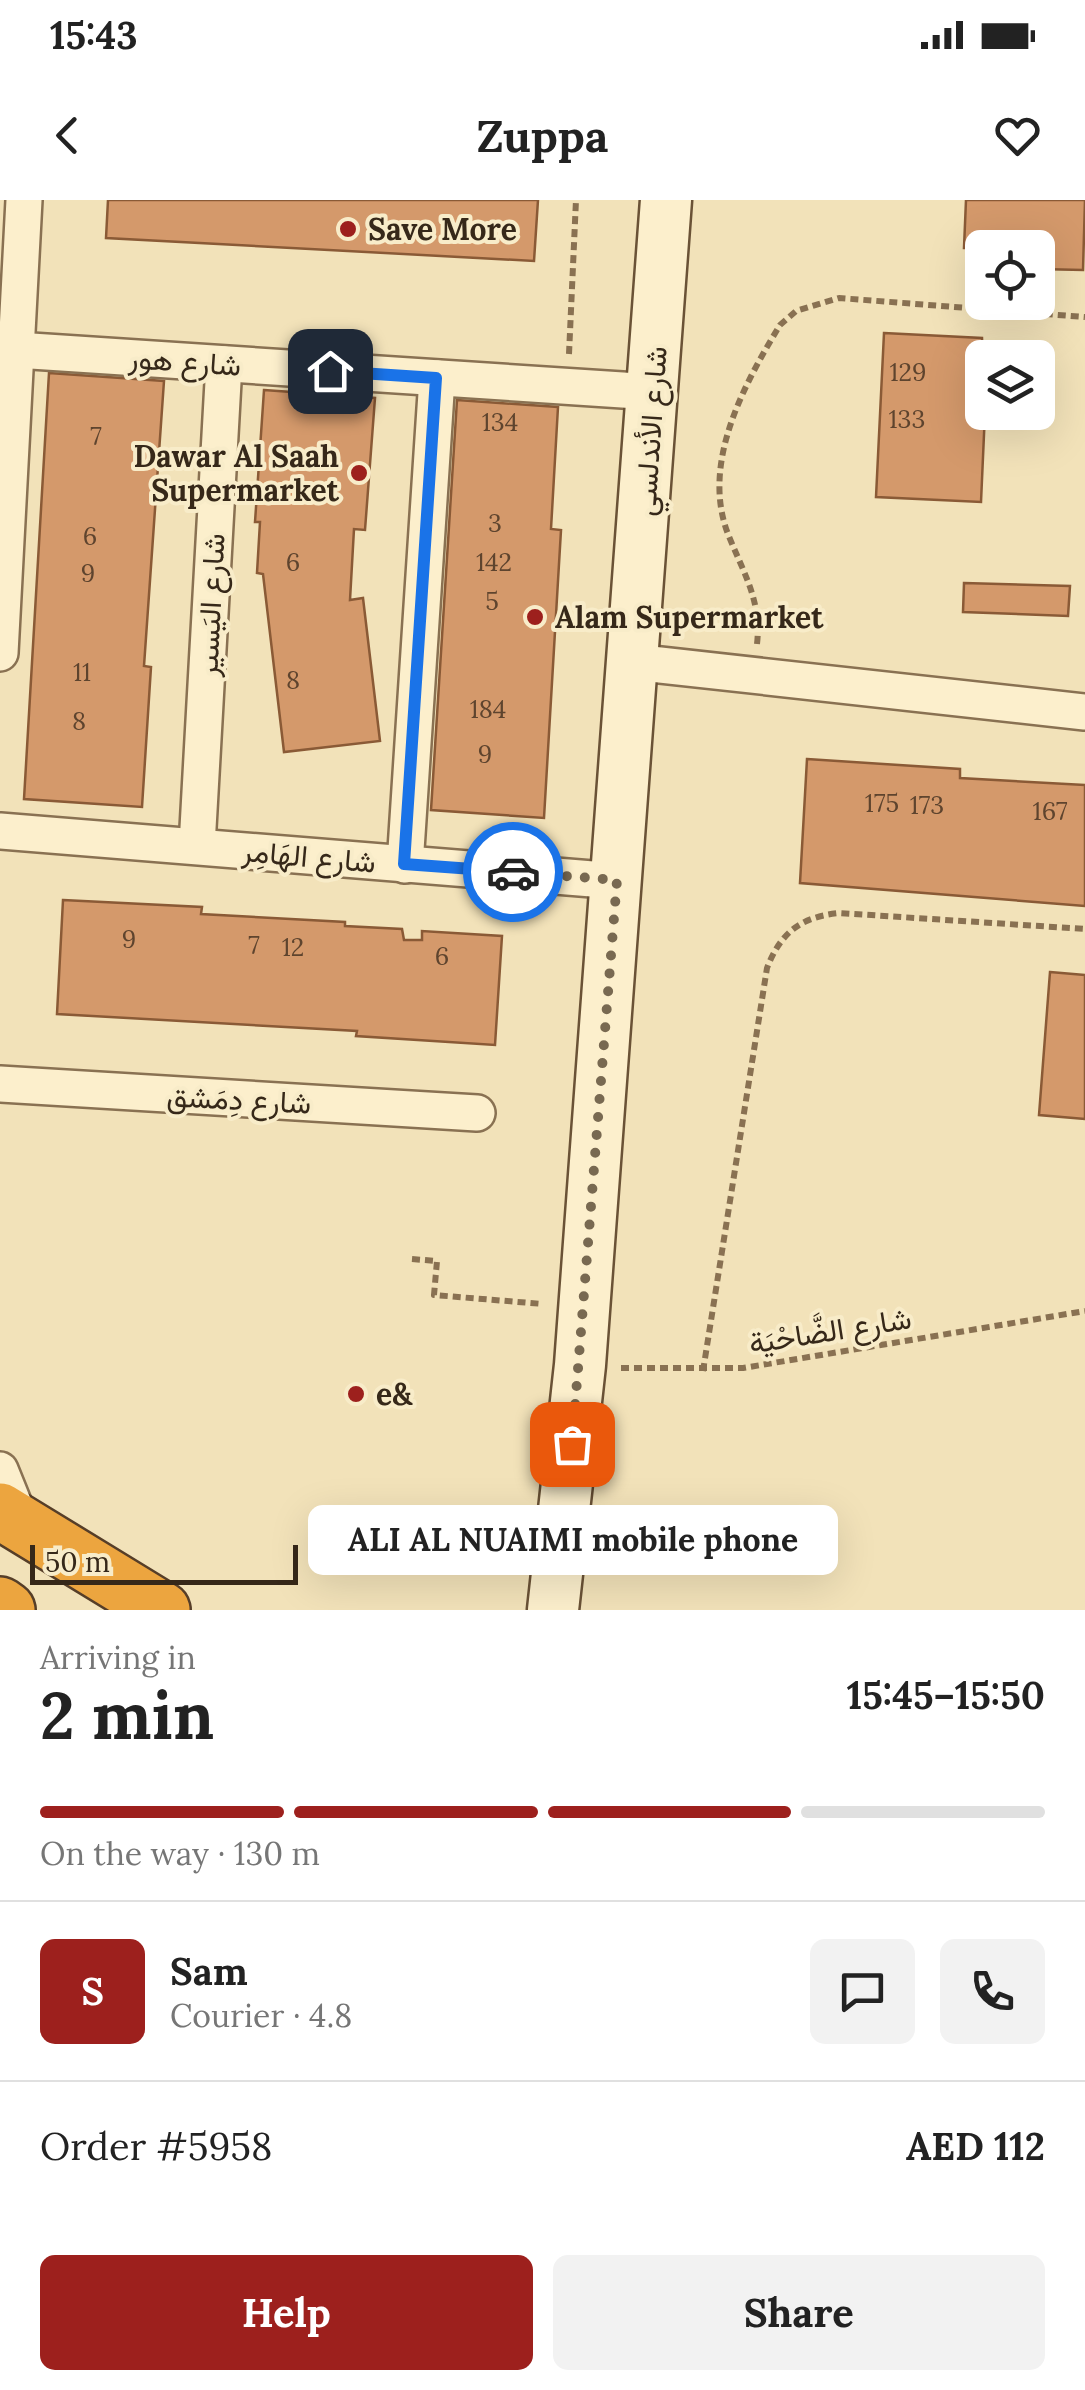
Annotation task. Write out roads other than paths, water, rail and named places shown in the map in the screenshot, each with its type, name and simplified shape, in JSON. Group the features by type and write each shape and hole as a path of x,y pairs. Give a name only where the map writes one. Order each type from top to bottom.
{"highway":[{"path":"10,1516 162,1610"},
{"path":"0,1606 7,1610"}],"street":[{"path":"0,653 2,557 24,200"},
{"name":"شارع الأندلسي","path":"553,1610 580,1365 666,200"},
{"name":"شارع هور","path":"16,350 652,392"},
{"name":"شارع اليَسير","path":"197,846 224,364"},
{"path":"404,864 436,378"},
{"path":"633,662 1085,712"},
{"name":"شارع الهَامِر","path":"0,831 617,880"},
{"name":"شارع دِمَشق","path":"0,1084 477,1113"},
{"path":"0,1470 10,1516"}],"place":[{"name":"Save More","path":"348,229"},
{"name":"Dawar Al Saah Supermarket","path":"359,473"},
{"name":"Alam Supermarket","path":"535,617"},
{"name":"e&","path":"356,1394"},
{"name":"ALI AL NUAIMI mobile phone","path":"572,1444"}]}
